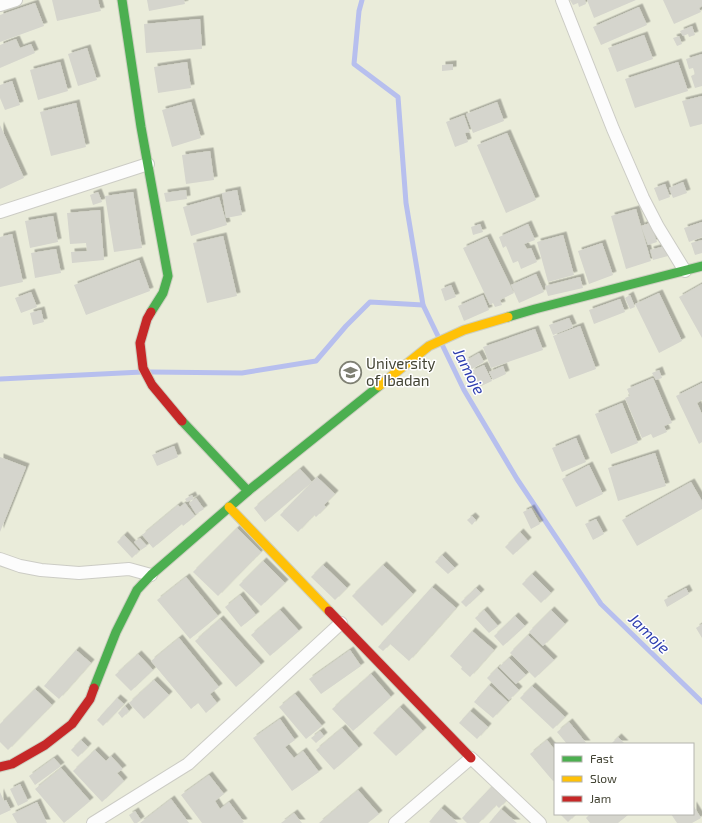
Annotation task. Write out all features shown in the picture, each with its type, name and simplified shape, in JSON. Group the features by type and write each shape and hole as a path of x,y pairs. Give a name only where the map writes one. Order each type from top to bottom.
{"street":[{"path":"0,5 16,0"},
{"path":"122,0 141,128 168,276 164,293 147,319 140,343 143,368 152,386 182,421 248,491"},
{"path":"562,0 613,129 643,198 658,227 685,271"},
{"path":"0,212 148,164"},
{"path":"0,767 12,764 39,748 72,724 90,699 116,632 137,590 151,574 248,491 429,346 464,330 702,266"},
{"path":"229,507 472,758 540,823"},
{"path":"0,559 20,566 41,570 79,573 129,569 151,574"},
{"path":"93,823 188,764 341,623"},
{"path":"395,823 472,758"}],"shaded area":[{"name":"University of Ibadan","path":"0,0 702,0 702,823 0,823"}],"building":[{"path":"52,0 98,0 101,11 57,21"},
{"path":"147,0 184,0 185,4 149,11"},
{"path":"570,0 585,0 586,4 579,7 578,3 573,5"},
{"path":"587,0 636,0 594,18"},
{"path":"663,0 702,0 702,6 699,8 701,12 674,24"},
{"path":"35,3 44,26 0,42 0,15"},
{"path":"639,7 647,25 601,45 593,27"},
{"path":"200,19 202,49 146,53 144,24"},
{"path":"692,26 695,35 689,37 688,34 683,36 680,31"},
{"path":"644,35 653,59 617,72 608,48"},
{"path":"679,36 682,44 677,46 673,38"},
{"path":"16,39 20,48 31,44 35,53 0,68 0,45"},
{"path":"87,48 97,80 78,86 68,54"},
{"path":"702,54 702,86 695,88 691,76 695,74 693,68 689,69 686,59"},
{"path":"60,62 68,91 38,100 30,70"},
{"path":"187,62 191,88 158,93 154,67"},
{"path":"678,62 688,91 635,108 625,79"},
{"path":"453,64 453,70 442,71 442,65"},
{"path":"12,81 20,105 5,110 0,98 0,85"},
{"path":"702,96 702,124 690,127 682,101"},
{"path":"191,102 201,138 172,147 162,110"},
{"path":"497,102 504,121 473,133 466,114"},
{"path":"76,103 86,147 51,156 40,112"},
{"path":"464,115 470,132 465,133 468,142 455,147 446,122"},
{"path":"0,125 24,178 0,189"},
{"path":"507,133 536,200 506,213 477,145"},
{"path":"210,151 214,180 186,184 182,155"},
{"path":"683,182 687,193 673,198 669,188"},
{"path":"665,184 670,197 659,201 654,188"},
{"path":"186,190 187,199 166,202 164,193"},
{"path":"237,190 242,215 226,218 222,193"},
{"path":"98,192 102,202 93,205 90,195"},
{"path":"133,192 142,248 114,252 105,196"},
{"path":"219,197 227,225 191,236 183,207"},
{"path":"636,209 651,261 626,269 611,216"},
{"path":"100,210 104,260 72,263 71,252 87,251 86,243 70,244 67,213"},
{"path":"53,216 58,242 30,248 25,221"},
{"path":"702,222 702,237 689,242 684,228"},
{"path":"650,223 657,242 648,245 641,226"},
{"path":"480,224 483,232 473,235 471,227"},
{"path":"528,224 535,240 524,244 527,249 531,248 537,262 521,269 518,261 513,263 506,246 503,248 499,237"},
{"path":"12,234 23,282 0,287 0,237"},
{"path":"563,235 574,275 548,282 537,242"},
{"path":"223,236 237,296 207,303 193,243"},
{"path":"487,237 514,293 500,300 502,305 495,307 493,303 490,305 463,248"},
{"path":"702,240 702,253 695,255 691,243"},
{"path":"602,243 613,275 589,284 578,251"},
{"path":"665,246 668,256 653,260 650,250"},
{"path":"56,249 61,273 35,278 31,253"},
{"path":"139,260 150,291 86,315 74,285"},
{"path":"536,274 544,292 519,303 511,285"},
{"path":"580,277 583,288 548,296 545,286"},
{"path":"702,284 702,338 679,297"},
{"path":"451,285 456,297 445,301 441,289"},
{"path":"31,292 37,307 21,313 15,298"},
{"path":"659,293 682,341 659,353 635,304"},
{"path":"483,295 489,310 464,321 458,306"},
{"path":"630,295 635,307 630,309 625,298"},
{"path":"620,299 625,312 594,324 589,310"},
{"path":"41,310 44,322 33,325 30,313"},
{"path":"569,318 573,327 553,335 549,325"},
{"path":"580,326 596,369 569,379 553,336"},
{"path":"535,329 543,350 491,368 483,347"},
{"path":"479,353 484,362 470,370 465,361"},
{"path":"484,365 492,381 479,387 471,371"},
{"path":"503,366 506,374 493,380 489,372"},
{"path":"659,370 662,378 656,380 652,373"},
{"path":"653,378 672,423 664,426 667,432 653,438 651,434 642,438 625,398 630,396 627,389"},
{"path":"702,383 702,400 697,403 702,414 702,442 699,444 676,396"},
{"path":"622,403 638,443 611,454 595,414"},
{"path":"576,438 586,462 562,472 552,448"},
{"path":"174,446 178,457 157,466 152,455"},
{"path":"655,453 666,486 618,501 608,468"},
{"path":"0,457 26,467 0,532"},
{"path":"589,465 603,494 576,507 562,479"},
{"path":"300,469 312,482 265,522 254,508"},
{"path":"317,477 335,494 324,505 326,507 316,517 314,515 298,532 280,515"},
{"path":"691,482 702,501 702,509 637,546 622,520"},
{"path":"192,495 194,499 187,502 185,499"},
{"path":"196,498 204,509 196,514 189,503"},
{"path":"185,503 195,516 183,526 182,524 153,548 142,535 178,505 180,507"},
{"path":"531,508 540,524 531,529 523,512"},
{"path":"472,516 476,520 472,525 467,520"},
{"path":"596,519 604,534 593,540 585,524"},
{"path":"237,528 261,552 218,596 193,572"},
{"path":"520,532 528,541 513,555 505,547"},
{"path":"124,535 139,551 132,558 117,542"},
{"path":"140,538 147,546 141,550 134,542"},
{"path":"442,555 455,568 448,574 435,562"},
{"path":"263,561 285,583 261,606 239,585"},
{"path":"323,565 347,588 335,600 311,577"},
{"path":"383,565 413,594 382,626 352,596"},
{"path":"532,574 551,593 541,603 522,584"},
{"path":"186,577 218,616 190,639 157,600"},
{"path":"432,587 456,608 409,661 390,644 383,651 378,647"},
{"path":"476,588 481,593 466,607 461,602"},
{"path":"686,588 689,594 667,607 664,600"},
{"path":"240,595 256,615 241,627 225,607"},
{"path":"280,610 299,631 270,656 251,635"},
{"path":"484,610 498,626 489,633 475,618"},
{"path":"551,610 565,624 543,646 529,632"},
{"path":"515,616 525,626 503,646 494,636"},
{"path":"220,619 261,665 236,687 195,641"},
{"path":"702,624 702,638 696,628"},
{"path":"472,631 494,650 470,677 450,656"},
{"path":"528,635 554,660 535,678 510,653"},
{"path":"179,638 219,687 210,694 217,703 206,713 198,703 191,709 151,661"},
{"path":"76,650 91,663 59,699 44,686"},
{"path":"350,650 361,666 321,694 309,679"},
{"path":"138,654 153,670 131,691 115,675"},
{"path":"509,658 526,675 516,684 499,667"},
{"path":"497,668 519,690 509,700 487,678"},
{"path":"371,674 391,697 353,731 332,709"},
{"path":"154,680 169,695 144,719 129,703"},
{"path":"489,685 508,702 493,718 474,702"},
{"path":"532,686 565,717 553,729 520,698"},
{"path":"35,689 52,705 8,750 0,742 0,724"},
{"path":"295,694 322,726 306,739 279,707"},
{"path":"117,698 124,704 103,726 97,720"},
{"path":"125,706 129,711 122,718 118,713"},
{"path":"400,707 423,731 396,756 373,733"},
{"path":"470,711 488,727 477,739 459,723"},
{"path":"280,719 295,740 285,747 294,758 303,751 319,772 292,791 253,738"},
{"path":"569,722 586,743 566,743 557,732"},
{"path":"342,728 359,748 334,770 316,750"},
{"path":"320,731 324,736 316,743 311,738"},
{"path":"618,737 624,743 612,743"},
{"path":"81,740 88,747 78,757 71,750"},
{"path":"547,740 554,749 554,780 553,781 530,754"},
{"path":"95,750 106,761 111,756 123,769 117,773 124,781 102,802 73,771"},
{"path":"54,758 61,766 35,785 29,776"},
{"path":"61,768 90,801 64,823 35,789"},
{"path":"209,775 224,794 215,801 220,809 229,802 244,822 202,823 181,795"},
{"path":"20,784 28,801 18,806 10,789"},
{"path":"494,784 509,798 499,808 496,805 479,823 467,823 462,818"},
{"path":"358,790 379,814 368,823 319,823"},
{"path":"0,792 4,801 6,800 11,810 0,815"},
{"path":"171,799 189,823 140,823"},
{"path":"37,802 47,823 17,823 12,814"},
{"path":"694,807 701,818 692,823 677,823 672,815 694,815"},
{"path":"441,808 458,823 429,822"},
{"path":"501,809 517,823 489,823"},
{"path":"135,811 141,820 137,823 134,823 129,815"},
{"path":"294,813 302,823 281,823"},
{"path":"561,815 575,815 568,822"},
{"path":"589,815 628,815 618,823 590,823 586,818"}],"waterway":[{"name":"Jamoje","path":"362,0 359,11 354,64 398,97 406,203 423,305 464,390 517,479 601,604 702,702"},
{"path":"150,372 242,373 316,361 346,326 370,302 423,305"},
{"path":"0,379 142,372"}],"traffic: fast":[{"path":"122,0 141,127 168,276 163,293 151,312"},
{"path":"508,317 702,266"},
{"path":"94,688 116,632 137,590 151,575 248,491 379,386"},
{"path":"182,421 248,491"}],"traffic: slow":[{"path":"379,386 429,346 464,330 508,317"},
{"path":"229,507 329,611"}],"traffic: jam":[{"path":"151,312 147,319 140,343 143,368 152,385 182,421"},
{"path":"329,611 471,758"},
{"path":"0,767 12,764 45,745 72,724 90,699 94,688"}],"place":[{"name":"University of Ibadan","path":"351,372"}]}
